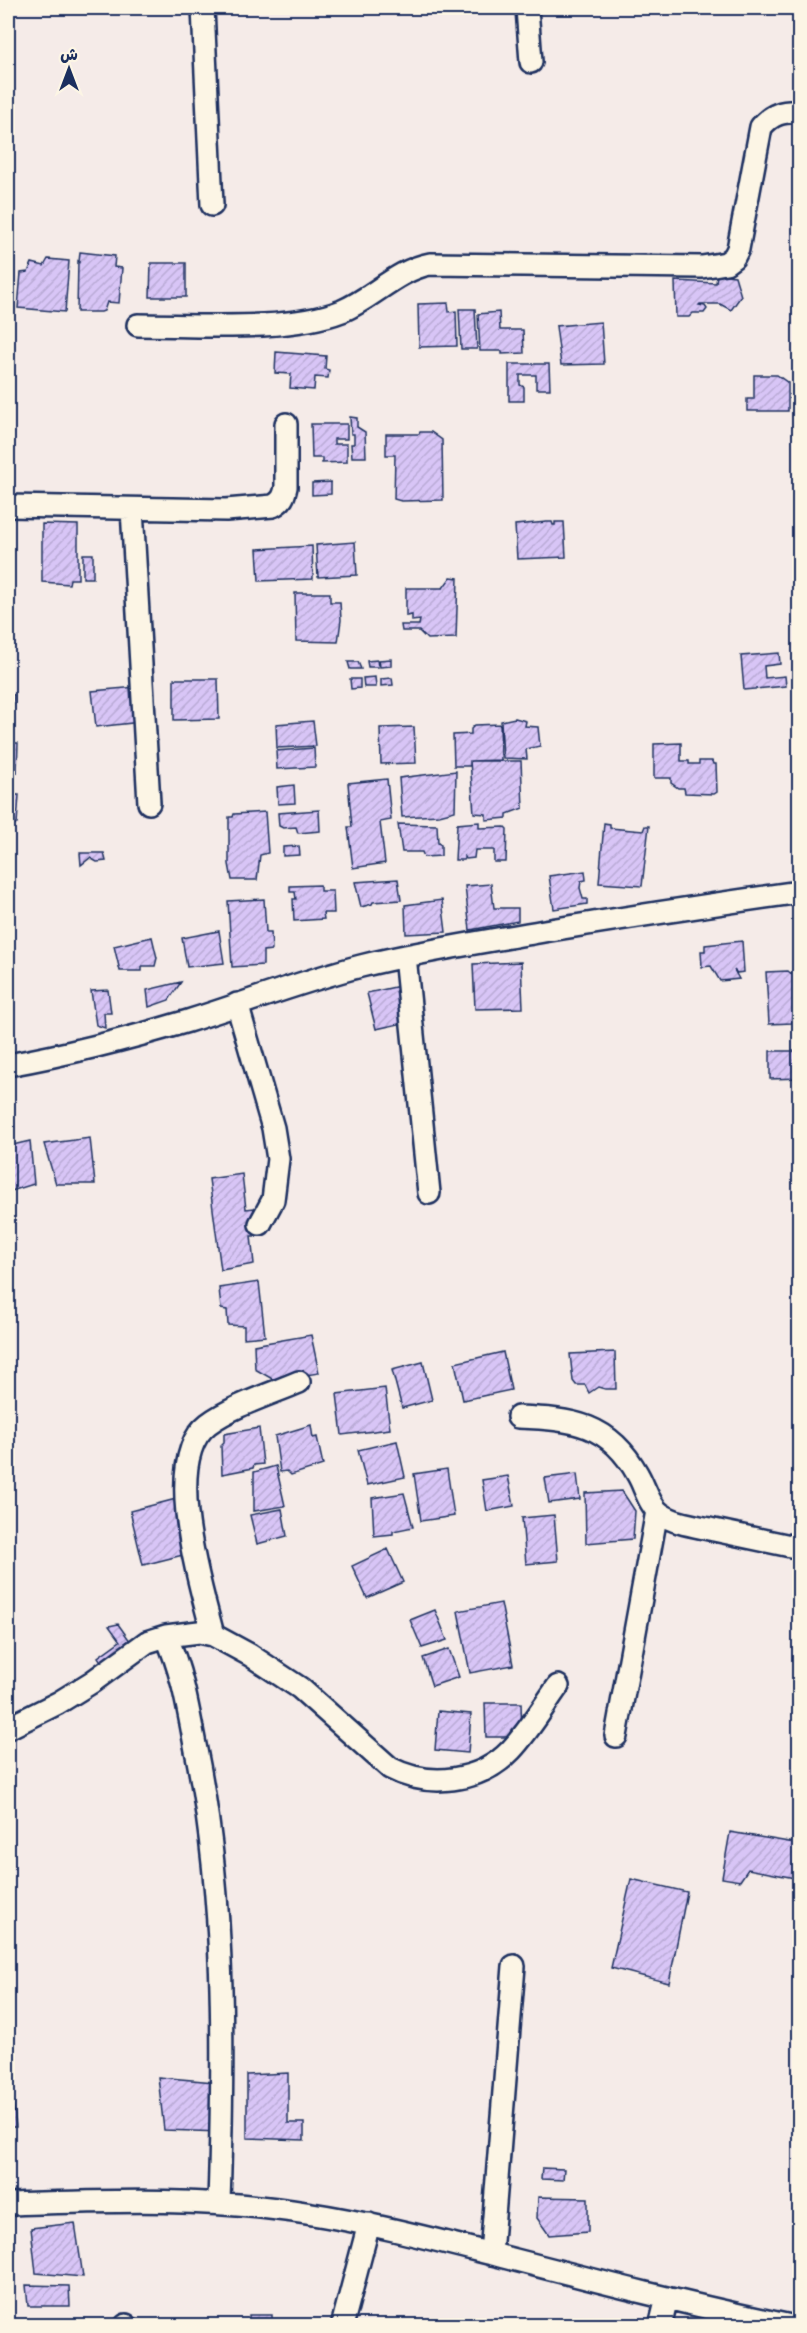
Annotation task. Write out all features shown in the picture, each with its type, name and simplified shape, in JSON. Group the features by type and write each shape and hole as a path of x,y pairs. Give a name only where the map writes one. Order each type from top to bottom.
{"street":[{"path":"203,8 212,206"},
{"path":"527,8 531,62"},
{"path":"138,325 262,324 325,316 359,302 412,269 430,264 717,266 734,257 738,249 761,128 777,113 800,112"},
{"path":"8,506 226,510 264,508 280,502 285,496 286,424"},
{"path":"132,509 149,803"},
{"path":"8,1065 57,1056 116,1041 361,966 405,956 800,892"},
{"path":"405,956 429,1193"},
{"path":"237,1004 273,1128 279,1159 273,1200 260,1224"},
{"path":"213,1635 187,1517 186,1491 191,1448 196,1437 208,1425 230,1412 299,1382"},
{"path":"518,1417 556,1419 583,1424 602,1433 630,1460 657,1511 674,1520 800,1548"},
{"path":"616,1736 657,1511"},
{"path":"8,1728 58,1703 92,1682 147,1642 166,1636 199,1632 213,1635 250,1655 300,1688 390,1768 403,1775 435,1781 459,1777 487,1768 501,1760 522,1737 558,1686"},
{"path":"166,1636 181,1676 201,1775 215,1873 221,2040 219,2202"},
{"path":"491,2254 514,1966"},
{"path":"8,2204 219,2202 304,2212 369,2224 667,2298 792,2325"},
{"path":"342,2325 369,2224"},
{"path":"660,2325 667,2298"}],"building":[{"path":"80,252 115,256 114,267 122,268 119,303 107,302 104,311 101,312 77,312"},
{"path":"48,259 69,261 65,312 18,308 21,273 28,272 32,263 44,266"},
{"path":"151,263 186,263 186,297 150,297"},
{"path":"717,274 735,276 741,296 731,310 720,304 700,304 707,309 704,313 693,313 689,317 676,317 675,281 716,283"},
{"path":"448,303 449,312 456,311 457,346 419,347 418,304"},
{"path":"459,309 475,309 477,349 461,349"},
{"path":"499,312 500,330 523,330 524,353 502,354 502,351 480,351 478,314"},
{"path":"601,322 604,364 561,365 556,326"},
{"path":"276,352 326,356 325,369 329,370 328,378 315,377 314,390 290,388 291,374 275,373"},
{"path":"509,364 549,364 550,389 536,389 536,375 520,375 520,385 524,387 524,401 509,401"},
{"path":"754,375 777,375 788,383 788,411 747,411 747,399 754,399"},
{"path":"350,417 357,418 357,427 365,432 366,457 352,457 351,444 354,444 354,434 351,434"},
{"path":"311,424 347,424 347,439 334,439 334,444 347,444 347,462 322,463 322,458 312,458"},
{"path":"420,432 431,432 442,440 443,500 401,501 394,499 395,455 386,455 386,434 419,434"},
{"path":"331,482 331,494 312,495 312,483"},
{"path":"552,522 555,525 555,522 564,522 566,557 517,559 515,525"},
{"path":"42,524 78,525 78,579 70,579 69,584 42,582"},
{"path":"355,542 357,575 318,577 316,545"},
{"path":"312,546 313,579 259,581 257,549"},
{"path":"83,554 93,554 93,578 83,578"},
{"path":"451,577 458,578 456,638 427,639 419,631 402,631 401,625 419,625 420,620 412,621 412,615 406,616 406,588 443,588"},
{"path":"295,593 330,593 330,602 340,602 341,620 338,642 296,641"},
{"path":"779,653 780,664 764,666 765,678 785,676 786,686 744,690 741,656"},
{"path":"391,659 391,666 380,667 379,660"},
{"path":"377,660 378,667 368,667 367,661"},
{"path":"348,662 358,662 361,669 350,669"},
{"path":"375,677 376,687 364,687 363,678"},
{"path":"392,678 393,685 381,686 381,679"},
{"path":"174,679 218,679 219,719 174,720"},
{"path":"350,679 360,679 360,688 351,689"},
{"path":"137,687 141,722 96,727 92,691"},
{"path":"8,694 14,695 12,721 8,720"},
{"path":"515,718 526,721 525,726 538,727 540,746 526,749 527,759 503,758 501,721"},
{"path":"313,721 316,746 277,748 276,724"},
{"path":"500,724 501,760 470,761 470,766 454,766 453,735 471,734 471,729 475,725"},
{"path":"414,727 416,763 381,764 380,728"},
{"path":"8,743 18,743 17,773 8,773"},
{"path":"681,743 681,761 699,764 699,761 712,761 716,764 717,792 714,794 685,793 684,788 678,788 671,783 671,778 654,778 654,744"},
{"path":"314,748 315,767 277,769 276,751"},
{"path":"470,761 521,761 523,808 507,814 507,818 486,820 486,814 474,813"},
{"path":"456,771 455,811 439,815 402,817 399,778"},
{"path":"387,779 391,820 380,822 385,863 353,868 348,827 352,827 348,783"},
{"path":"294,785 295,803 278,804 277,787"},
{"path":"8,795 19,795 17,824 8,824"},
{"path":"319,810 320,831 298,833 296,827 279,826 278,813"},
{"path":"265,812 268,853 260,855 257,880 232,880 229,864 229,817 233,817 234,814"},
{"path":"479,822 479,828 505,827 507,829 506,862 494,862 494,850 475,850 474,858 466,859 464,855 464,860 455,860 457,824"},
{"path":"604,823 610,824 610,828 643,831 645,826 649,826 642,886 599,883"},
{"path":"398,824 437,825 441,856 424,857 422,852 402,852"},
{"path":"299,846 300,855 283,856 283,847"},
{"path":"80,853 104,853 106,861 97,862 90,858 81,865"},
{"path":"585,871 586,880 581,881 580,888 583,899 587,899 587,904 554,909 549,876"},
{"path":"398,879 401,900 373,902 361,907 355,882"},
{"path":"491,884 494,908 518,908 518,921 470,930 465,886"},
{"path":"320,885 320,891 333,891 334,913 323,913 324,919 294,921 293,899 296,899 295,892 290,892 290,886"},
{"path":"264,899 266,932 271,932 272,950 263,951 263,965 232,967 228,901"},
{"path":"442,900 446,932 406,934 405,905"},
{"path":"219,931 224,963 187,967 182,938"},
{"path":"152,937 157,958 155,966 142,966 142,971 120,971 114,946"},
{"path":"742,941 744,972 737,973 734,970 739,979 720,981 711,966 702,967 701,951 705,951 705,945"},
{"path":"521,962 523,1008 475,1009 473,964"},
{"path":"788,971 795,977 795,980 800,980 800,1019 793,1019 792,1023 769,1024 766,972"},
{"path":"181,982 169,1000 149,1007 147,990"},
{"path":"400,986 408,1022 376,1029 367,993"},
{"path":"108,990 111,1013 104,1013 105,1028 96,1025 91,991"},
{"path":"770,1051 800,1051 800,1078 770,1079"},
{"path":"90,1138 95,1184 56,1184 44,1144"},
{"path":"30,1141 34,1184 8,1192 8,1146"},
{"path":"242,1174 246,1209 254,1208 256,1236 251,1236 254,1264 221,1270 209,1179"},
{"path":"259,1282 265,1336 244,1338 244,1326 228,1325 227,1310 221,1309 219,1288"},
{"path":"311,1335 319,1373 274,1380 255,1369 254,1345"},
{"path":"503,1352 511,1390 463,1400 455,1363"},
{"path":"615,1352 616,1389 598,1387 589,1393 585,1385 576,1385 573,1381 570,1354"},
{"path":"423,1362 432,1400 402,1408 392,1370"},
{"path":"385,1388 390,1429 342,1435 337,1394"},
{"path":"311,1425 313,1438 317,1437 323,1465 291,1475 287,1471 280,1472 275,1436"},
{"path":"259,1428 263,1464 222,1474 221,1446 224,1443 224,1434"},
{"path":"397,1441 405,1477 367,1485 358,1450"},
{"path":"276,1466 285,1506 254,1511 254,1472"},
{"path":"447,1469 454,1516 421,1521 414,1474"},
{"path":"577,1474 580,1499 549,1503 545,1478"},
{"path":"508,1476 514,1506 487,1511 482,1480"},
{"path":"622,1491 635,1511 633,1539 586,1543 585,1493"},
{"path":"404,1493 413,1527 393,1531 393,1534 374,1536 372,1498"},
{"path":"176,1499 187,1554 143,1565 130,1511"},
{"path":"282,1509 287,1536 257,1544 250,1515"},
{"path":"554,1515 558,1561 526,1564 522,1518"},
{"path":"388,1549 403,1582 367,1598 352,1566"},
{"path":"501,1603 513,1665 470,1673 458,1611"},
{"path":"435,1610 447,1640 422,1648 410,1620"},
{"path":"118,1624 133,1645 104,1666 98,1657 120,1641 109,1626"},
{"path":"449,1649 459,1677 432,1686 423,1658"},
{"path":"485,1703 521,1703 522,1737 486,1737"},
{"path":"438,1711 471,1714 468,1753 435,1750"},
{"path":"730,1832 800,1844 800,1879 748,1869 740,1881 722,1878"},
{"path":"631,1879 687,1892 669,1983 611,1968"},
{"path":"288,2073 288,2123 304,2123 304,2140 247,2138 247,2075"},
{"path":"158,2077 214,2082 221,2132 164,2130"},
{"path":"12,2088 16,2127 8,2127 8,2089"},
{"path":"542,2168 564,2169 563,2180 541,2179"},
{"path":"538,2197 588,2198 588,2232 549,2235 537,2218"},
{"path":"75,2223 83,2277 36,2273 31,2228"},
{"path":"26,2285 69,2286 70,2306 28,2306"},
{"path":"249,2315 272,2315 272,2326 249,2326"},
{"path":"170,2322 220,2324 220,2326 171,2326"}]}
